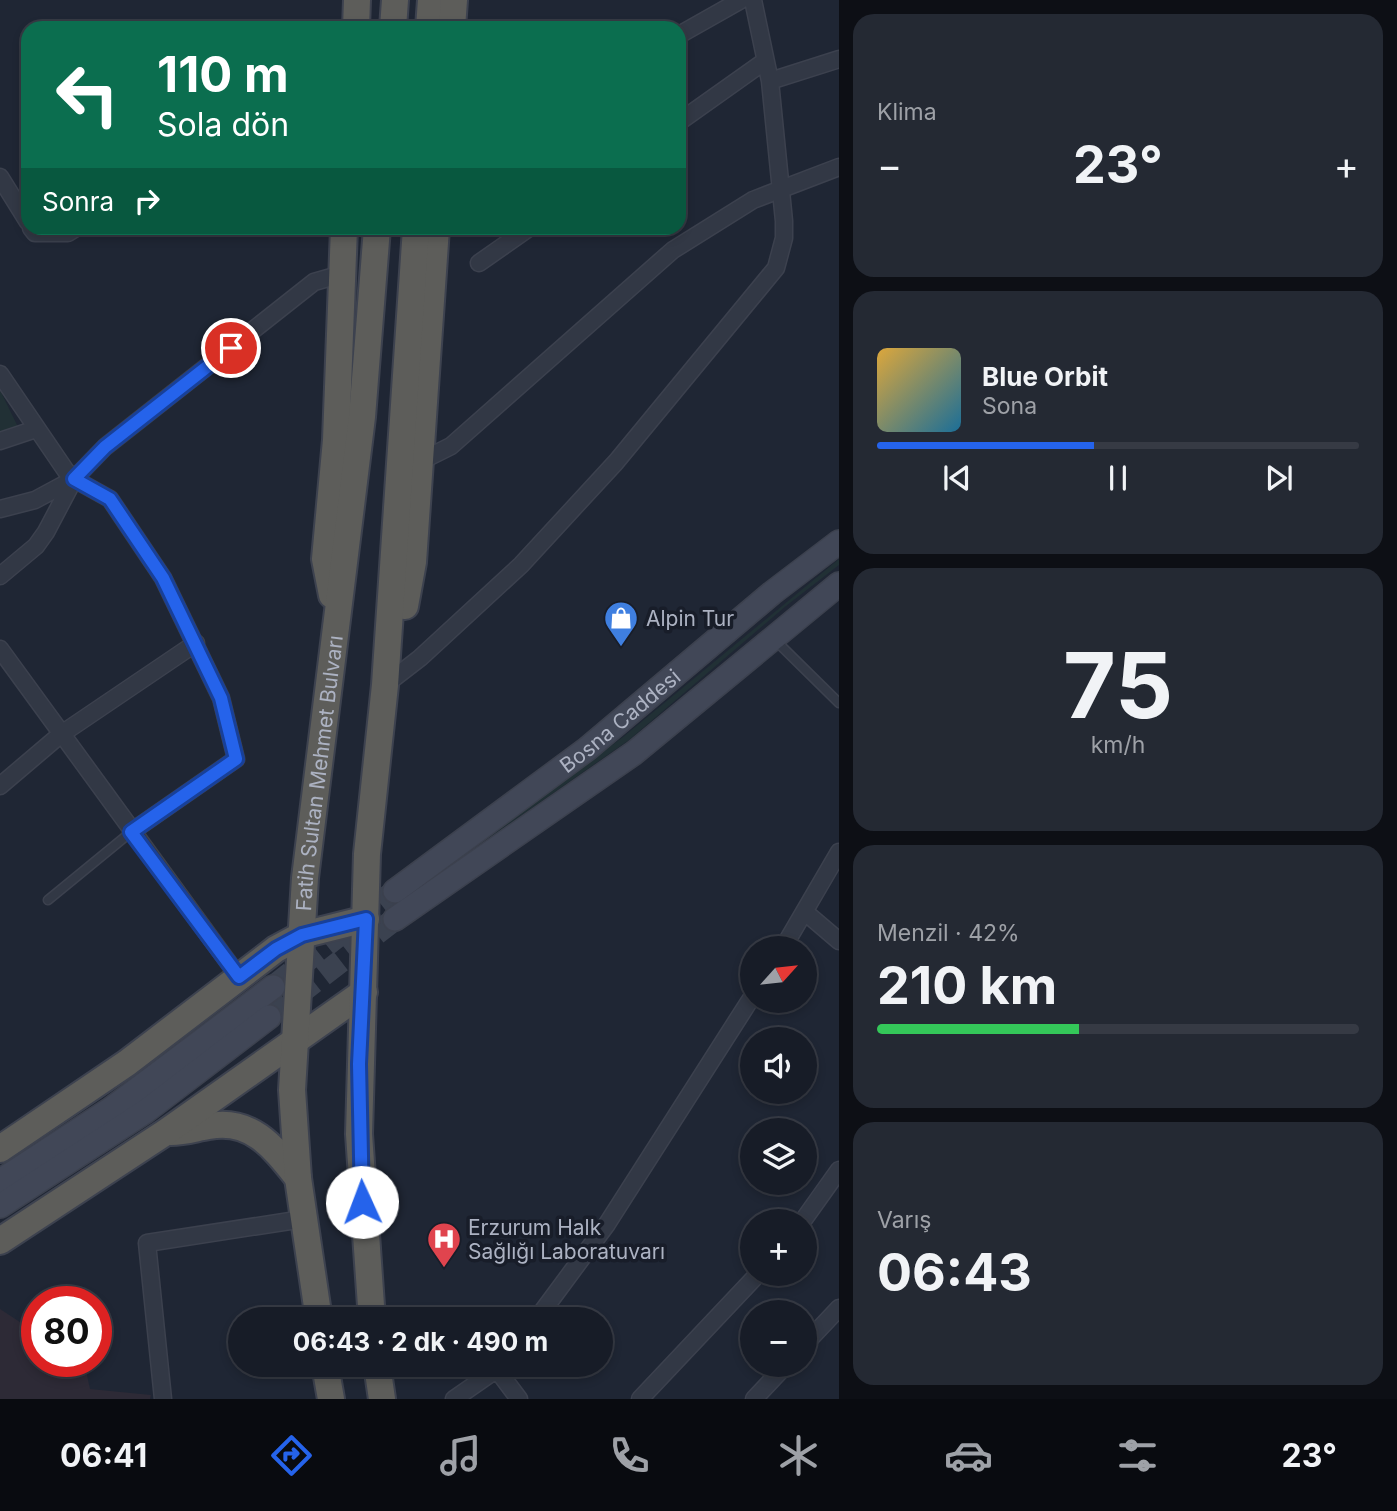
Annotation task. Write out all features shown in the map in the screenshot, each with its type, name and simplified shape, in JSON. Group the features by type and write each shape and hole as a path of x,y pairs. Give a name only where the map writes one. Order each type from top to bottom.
{"highway":[{"path":"394,21 395,0"},
{"path":"429,21 430,0"},
{"path":"452,21 454,0"},
{"path":"336,617 325,559 336,440 344,235"},
{"name":"Fatih Sultan Mehmet Bulvarı","path":"316,1307 298,1178 292,1090 306,866 362,417 376,235"},
{"path":"371,1307 359,1134 367,854 386,680 416,235"},
{"path":"386,680 401,627 413,562 436,235"},
{"path":"0,1149 127,1063 276,949 302,935 366,919"},
{"path":"0,1241 166,1132 364,992"},
{"path":"166,1132 187,1132 229,1124 244,1127 272,1145 298,1178"},
{"path":"328,1377 331,1399"},
{"path":"379,1377 382,1399"}],"main road":[{"name":"Bosna Caddesi","path":"395,891 587,749 772,593 839,542"},
{"path":"395,919 634,752 839,584"},
{"path":"0,1181 111,1109 272,987"},
{"path":"0,1206 125,1125 269,1017"}],"street":[{"path":"686,31 741,0"},
{"path":"386,680 420,658 521,565 575,508 700,363 776,268 785,238 778,188 770,81 752,0"},
{"path":"770,81 839,59"},
{"path":"686,117 765,61"},
{"path":"421,461 450,446 673,250 725,216 778,188 839,167"},
{"path":"0,177 21,211"},
{"path":"479,262 519,235"},
{"path":"0,576 41,539 74,479 105,447 314,282 342,274"},
{"path":"0,374 36,429 74,479 95,488 121,512 163,578 221,698 236,759 131,832"},
{"path":"0,441 36,429"},
{"path":"0,509 35,500 74,479"},
{"path":"0,786 60,735 196,643"},
{"path":"0,649 60,735 239,977"},
{"path":"790,936 839,852"},
{"path":"805,912 839,941"},
{"path":"546,1307 607,1224 742,1013"},
{"path":"811,1209 839,1170"},
{"path":"163,1399 147,1243 303,1219"},
{"path":"640,1399 747,1286"},
{"path":"817,1331 839,1308"},
{"path":"454,1399 487,1377"},
{"path":"506,1377 519,1399"},
{"path":"754,1399 775,1377"}],"lane":[{"path":"772,638 839,703"},
{"path":"48,901 131,832"}],"shaded area":[{"path":"0,390 18,427 0,432"},
{"path":"839,559 839,565 786,606 629,740 409,894 623,737"},
{"path":"0,1309 21,1323 21,1377 87,1377 90,1389 151,1395 150,1399 0,1399"}],"tunnel":[{"path":"273,987 395,891"},
{"path":"269,1017 395,919"}],"place":[{"name":"Alpin Tur","path":"621,648"},
{"name":"Erzurum Halk Sağlığı Laboratuvarı","path":"444,1269"}],"route":[{"path":"231,348 105,447 74,479 95,488 110,499 163,578 221,698 236,759 131,832 239,977 276,949 302,935 366,919 359,1064 362,1202"}]}
